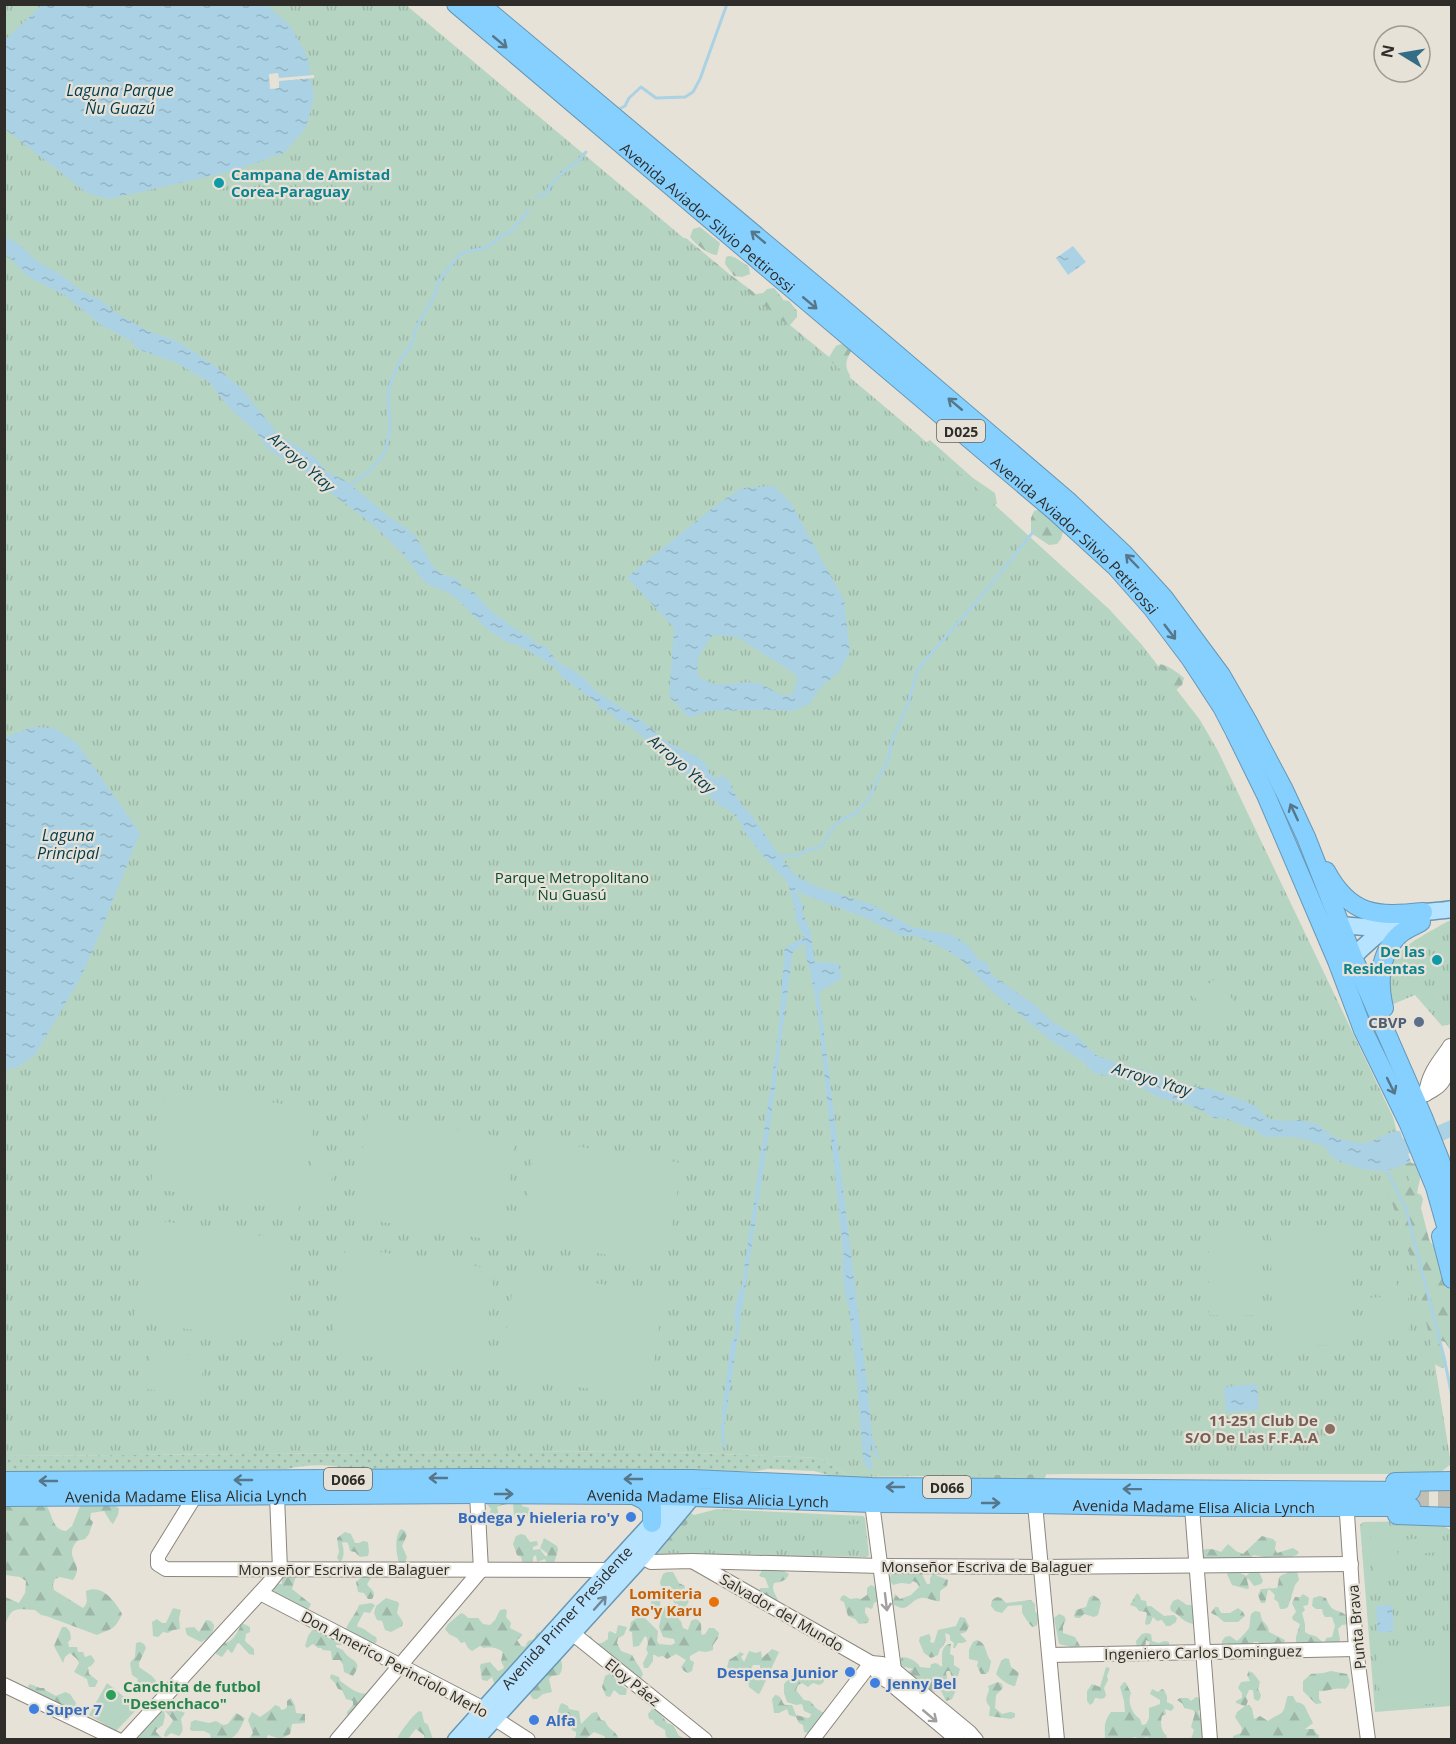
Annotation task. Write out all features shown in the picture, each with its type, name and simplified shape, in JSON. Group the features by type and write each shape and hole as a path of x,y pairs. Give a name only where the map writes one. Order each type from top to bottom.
{"highway":[{"name":"Avenida Aviador Silvio Pettirossi","path":"456,4 1064,519 1114,566 1153,609 1190,658 1226,716 1266,795 1364,1030 1382,1046 1420,1097 1416,1119"},
{"name":"Avenida Aviador Silvio Pettirossi","path":"480,4 1067,500 1124,554 1164,598 1221,675 1274,771 1306,837 1353,957 1382,1046 1416,1119 1435,1172 1452,1247"},
{"path":"1266,795 1279,816 1321,908 1332,922 1340,925"},
{"path":"1306,837 1331,880 1357,906 1376,914 1433,914"},
{"path":"1382,1046 1388,1028 1380,993 1380,970 1388,950 1401,933 1433,914"},
{"name":"Avenida Aviador Silvio Pettirossi","path":"1435,1172 1451,1198"},
{"path":"1435,1172 1436,1207 1452,1279"},
{"name":"Avenida Madame Elisa Alicia Lynch","path":"4,1481 692,1479 1191,1499"},
{"path":"1450,1480 1207,1484 1191,1499 1208,1513 1452,1517"},
{"path":"686,1496 688,1486 692,1485 747,1488 765,1482"},
{"path":"634,1495 644,1500 652,1508 652,1523"},
{"name":"Avenida Madame Elisa Alicia Lynch","path":"4,1497 634,1495 872,1503 1035,1504 1191,1499 1411,1499"}],"main road":[{"path":"1340,925 1386,929 1407,927 1433,914"},
{"path":"1353,957 1386,929"},
{"name":"Avenida Primer Presidente","path":"566,1628 609,1570 638,1550 652,1523 686,1496"},
{"name":"Avenida Primer Presidente","path":"456,1740 489,1714 686,1496"},
{"name":"Avenida Primer Presidente","path":"475,1740 489,1714"}],"street":[{"path":"1420,1097 1438,1087 1447,1075 1451,1045"},
{"path":"337,1740 482,1570 477,1494"},
{"name":"Monseñor Escriva de Balaguer","path":"195,1496 158,1556 158,1564 166,1569 609,1570"},
{"path":"125,1740 280,1569 277,1496"},
{"path":"1191,1499 1210,1740"},
{"path":"872,1503 881,1566 890,1675"},
{"path":"1035,1504 1057,1740"},
{"name":"Punta Brava","path":"1347,1514 1356,1649 1368,1740"},
{"name":"Monseñor Escriva de Balaguer","path":"638,1550 651,1562 1041,1567 1351,1564"},
{"name":"Salvador del Mundo","path":"692,1561 871,1663 877,1672 890,1675 970,1733 976,1740"},
{"name":"Don Americo Perinciolo Merlo","path":"260,1593 489,1714 528,1740"},
{"name":"Eloy Páez","path":"566,1628 705,1740"},
{"name":"Ingeniero Carlos Dominguez","path":"1050,1655 1356,1649"},
{"path":"812,1740 871,1663"},
{"name":"Salvador del Mundo","path":"890,1675 958,1740"},
{"path":"6,1689 118,1740"}],"green space":[{"name":"Parque Metropolitano Ñu Guasú","path":"4,5 406,5 916,433 1109,609 1142,645 1200,720 1218,751 1393,1117 1410,1184 1387,1188 1417,1277 1435,1365 1451,1464 1441,1472 1395,1474 851,1477 819,1458 647,1451 5,1456"},
{"path":"700,227 720,243 717,255 702,249 690,237 693,229"},
{"path":"686,238 756,294 774,288 783,300 789,301 797,311 797,317 790,325 829,357 838,345 848,345 851,351 846,363 850,375 848,385 681,239"},
{"path":"729,256 748,266 750,274 742,277 734,276 725,264 726,257"},
{"path":"930,440 973,478 995,493 997,504 986,508 923,444"},
{"path":"1044,508 1063,532 1057,544 1049,545 1031,533 1031,518 1034,511"},
{"path":"1160,664 1184,678 1182,685 1176,690 1156,670"},
{"path":"1451,920 1451,1024 1442,1026 1415,995 1391,1005 1388,979 1393,961 1406,947"},
{"path":"1217,978 1243,1014 1219,1032 1193,995"},
{"path":"167,1087 317,1109 298,1212 150,1188"},
{"path":"368,1115 516,1139 499,1241 352,1217"},
{"path":"1288,1135 1403,1160 1422,1169 1417,1193 1423,1199 1421,1208 1429,1239 1438,1249 1441,1276 1451,1291 1451,1349 1441,1341 1446,1367 1442,1368 1430,1362"},
{"path":"536,1140 682,1163 666,1264 520,1241"},
{"path":"313,1156 335,1160 325,1216 303,1212"},
{"path":"148,1219 295,1241 280,1343 133,1321"},
{"path":"1350,1225 1351,1345 1272,1346 1271,1226"},
{"path":"1209,1229 1255,1229 1256,1315 1209,1315"},
{"path":"346,1247 495,1269 480,1372 331,1351"},
{"path":"1366,1271 1396,1271 1397,1291 1366,1291"},
{"path":"515,1272 664,1293 649,1397 500,1376"},
{"path":"1408,1296 1409,1338 1366,1340 1365,1298"},
{"path":"150,1351 204,1356 200,1395 146,1389"},
{"path":"647,1451 819,1458 851,1477 832,1476 814,1471 768,1469 757,1471 354,1470 320,1465 287,1469 5,1474 4,1456"},
{"path":"966,1466 1047,1472 1043,1484 1018,1484 1011,1478 1007,1480 966,1480 964,1476"},
{"path":"483,1500 521,1501 522,1506 529,1508 529,1514 523,1520 518,1520 514,1516 513,1504 509,1503 497,1507 498,1520 489,1522 491,1509"},
{"path":"5,1503 46,1505 55,1525 66,1531 72,1526 81,1504 115,1505 119,1509 113,1524 104,1511 91,1513 90,1519 93,1522 89,1534 85,1539 77,1541 73,1547 72,1552 77,1569 73,1580 60,1577 55,1579 53,1584 54,1590 83,1608 87,1602 86,1591 92,1589 103,1592 116,1604 122,1614 115,1626 97,1635 41,1615 35,1610 23,1609 12,1612 5,1626 5,1597 19,1603 25,1593 26,1581 20,1577 5,1575"},
{"path":"717,1509 863,1516 869,1555 867,1557 665,1553 694,1515"},
{"path":"688,1511 694,1515 709,1555 655,1556 663,1544"},
{"path":"1426,1521 1438,1523 1451,1530 1451,1706 1375,1712 1360,1525 1363,1522"},
{"path":"860,1524 861,1549 824,1550 823,1525"},
{"path":"1395,1528 1400,1578 1375,1581 1370,1531"},
{"path":"401,1529 407,1535 402,1546 407,1557 405,1563 400,1564 396,1546 397,1536"},
{"path":"345,1532 351,1534 355,1543 368,1542 368,1556 360,1557 350,1551 348,1543 344,1542 340,1562 337,1558 339,1552 337,1538"},
{"path":"525,1535 530,1542 537,1541 538,1545 533,1547 533,1550 540,1549 545,1556 548,1554 540,1548 544,1538 557,1546 554,1564 547,1564 545,1559 537,1562 536,1555 533,1557 533,1564 523,1564 513,1544 516,1536"},
{"path":"1262,1536 1276,1542 1277,1553 1293,1548 1299,1552 1297,1555 1270,1562 1264,1557 1254,1555 1248,1559 1208,1567 1198,1553 1206,1549 1221,1552 1228,1544 1243,1554"},
{"path":"1437,1537 1438,1552 1404,1555 1403,1540"},
{"path":"779,1550 813,1555 816,1561 784,1570 789,1574 788,1576 783,1581 774,1583 773,1586 778,1604 758,1595 760,1588 769,1588 765,1578 759,1576 762,1570 756,1560 760,1552 774,1553 775,1557 778,1557"},
{"path":"1289,1569 1297,1571 1299,1580 1295,1585 1288,1607 1280,1609 1278,1602 1274,1599 1275,1595 1270,1590 1268,1590 1265,1603 1261,1603 1258,1595 1261,1589 1277,1588 1280,1577"},
{"path":"907,1571 921,1572 927,1584 930,1584 933,1574 948,1580 947,1586 940,1591 940,1601 921,1598 905,1608 894,1605 895,1594 900,1599 911,1595 919,1587 913,1581 910,1584 893,1585 889,1580 892,1573 898,1572 902,1575"},
{"path":"1252,1571 1259,1572 1263,1581 1254,1586 1248,1578 1249,1588 1247,1589 1232,1585 1227,1574 1234,1572 1246,1576"},
{"path":"673,1572 679,1583 685,1586 684,1591 676,1595 674,1599 676,1602 683,1597 689,1601 685,1609 678,1614 683,1628 688,1630 691,1621 695,1619 701,1623 702,1635 709,1628 714,1628 719,1633 713,1650 699,1651 690,1656 690,1660 694,1662 692,1671 688,1673 681,1667 686,1660 676,1654 667,1659 653,1655 653,1661 648,1668 644,1668 643,1663 648,1653 647,1638 645,1636 639,1646 633,1647 632,1632 629,1631 631,1622 637,1618 637,1614 641,1610 645,1611 645,1618 658,1631 659,1644 675,1643 674,1639 663,1637 659,1627 661,1618 650,1607 656,1593 661,1596 660,1606 665,1607 671,1613 675,1604 672,1599 675,1593 670,1586 661,1586 660,1582 663,1574"},
{"path":"282,1575 296,1576 292,1589 311,1604 308,1610 272,1593 277,1584 282,1584"},
{"path":"363,1576 371,1578 367,1584 374,1592 372,1599 358,1592 356,1582"},
{"path":"871,1585 877,1588 878,1601 874,1603 872,1609 866,1607 865,1609 869,1619 868,1623 859,1624 848,1616 844,1602 840,1600 844,1595 850,1599 861,1599 867,1595 867,1588"},
{"path":"1137,1593 1141,1600 1146,1601 1147,1606 1151,1606 1164,1616 1174,1615 1177,1618 1176,1622 1166,1626 1162,1620 1157,1621 1153,1617 1150,1624 1146,1625 1146,1612 1139,1611 1130,1605"},
{"path":"1303,1594 1309,1598 1308,1605 1303,1606 1305,1610 1302,1613 1305,1632 1320,1639 1321,1647 1296,1644 1300,1624 1293,1620 1292,1617 1296,1612 1292,1603 1295,1597"},
{"path":"1093,1595 1101,1603 1098,1615 1094,1617 1084,1614 1076,1618 1074,1616 1076,1610 1086,1607 1089,1598"},
{"path":"1320,1596 1326,1598 1331,1607 1349,1618 1349,1624 1342,1625 1338,1629 1340,1640 1338,1644 1324,1645 1326,1638 1332,1637 1335,1626 1332,1617 1325,1617 1322,1609 1312,1606 1313,1598"},
{"path":"997,1597 1006,1603 1031,1600 1039,1616 1037,1625 1033,1627 1028,1623 1022,1612 1022,1605 1008,1606 1002,1613 995,1611 991,1606 992,1600"},
{"path":"386,1598 398,1602 397,1613 403,1622 402,1626 391,1632 385,1630 382,1621 377,1620 374,1613 376,1606"},
{"path":"1178,1599 1187,1605 1194,1605 1195,1624 1187,1622 1171,1611 1173,1601"},
{"path":"371,1603 375,1605 370,1613 364,1612 357,1625 376,1637 377,1641 374,1645 345,1632 359,1605"},
{"path":"1215,1607 1218,1607 1221,1613 1230,1613 1238,1608 1245,1616 1238,1622 1224,1622 1211,1613"},
{"path":"173,1608 181,1610 180,1629 168,1633 163,1632 158,1637 153,1636 152,1622 157,1619 166,1623"},
{"path":"505,1609 506,1617 511,1623 510,1628 522,1634 517,1640 521,1646 525,1647 537,1633 542,1632 546,1634 561,1660 562,1670 559,1675 549,1679 552,1692 543,1694 537,1699 533,1699 530,1695 547,1672 504,1675 502,1676 504,1680 495,1686 492,1677 487,1681 482,1680 480,1666 490,1662 498,1671 503,1669 501,1661 503,1652 499,1649 480,1646 472,1651 465,1642 461,1643 445,1629 461,1613 468,1618 478,1618 483,1624 490,1625 500,1610"},
{"path":"1255,1611 1260,1612 1269,1632 1285,1640 1284,1644 1262,1652 1258,1642 1252,1645 1222,1646 1225,1637 1230,1636 1237,1641 1242,1637 1249,1628 1251,1614"},
{"path":"1059,1614 1066,1620 1063,1633 1075,1637 1080,1646 1076,1648 1059,1644 1054,1618"},
{"path":"960,1617 965,1618 969,1626 966,1632 960,1634 967,1641 958,1643 953,1648 954,1643 950,1640 950,1635 945,1633 946,1640 938,1655 931,1658 924,1653 919,1641 920,1637 929,1634 930,1642 934,1643 938,1630 956,1626"},
{"path":"206,1620 211,1621 214,1625 212,1634 208,1638 201,1642 187,1635 185,1628 194,1627 199,1632"},
{"path":"242,1623 250,1627 245,1641 254,1649 254,1655 249,1654 239,1643 231,1653 228,1649 222,1657 216,1654 218,1646 233,1638"},
{"path":"618,1625 627,1627 624,1635 618,1638 617,1643 621,1651 632,1655 643,1674 640,1681 602,1647 596,1644 608,1639 610,1631 616,1634"},
{"path":"62,1627 66,1627 70,1632 69,1647 77,1647 78,1652 83,1652 85,1657 91,1655 95,1661 88,1667 89,1674 98,1681 95,1687 89,1687 87,1679 74,1672 79,1663 70,1653 65,1657 63,1663 54,1646"},
{"path":"314,1627 317,1627 321,1634 325,1633 346,1645 336,1645 336,1647 343,1650 357,1663 353,1676 344,1672 340,1660 332,1660 331,1651 323,1650 313,1644 307,1648 305,1646"},
{"path":"1146,1633 1151,1634 1152,1641 1169,1642 1169,1648 1166,1645 1165,1648 1149,1647 1150,1642 1146,1640 1145,1649 1137,1650 1136,1641"},
{"path":"591,1636 595,1643 586,1639"},
{"path":"977,1640 983,1644 991,1661 986,1674 981,1674 977,1666 978,1661 969,1659 969,1650 973,1642"},
{"path":"140,1642 146,1648 139,1667 156,1681 154,1686 142,1682 142,1693 135,1687 138,1679 132,1675 130,1663 135,1657 136,1643"},
{"path":"951,1644 950,1654 954,1656 954,1665 960,1669 958,1676 954,1679 950,1671 946,1673 948,1682 957,1688 952,1699 946,1701 939,1687 933,1695 929,1693 928,1688 905,1674 913,1669 901,1666 900,1662 904,1657 915,1661 920,1667 930,1668 931,1664 936,1663 942,1667 943,1651"},
{"path":"1451,1646 1451,1702 1381,1708 1376,1652"},
{"path":"772,1649 779,1652 758,1694 749,1687 748,1679 753,1671 760,1669 760,1665 753,1665 748,1673 742,1676 727,1667 729,1660 740,1652 744,1654 741,1657 744,1662 749,1651 756,1653 761,1651 762,1658"},
{"path":"1005,1658 1009,1659 1011,1667 1019,1673 1015,1686 1005,1682 996,1674 1001,1661"},
{"path":"1106,1667 1110,1668 1104,1688 1106,1695 1103,1699 1095,1698 1090,1705 1087,1701 1087,1691 1092,1684 1100,1687"},
{"path":"812,1669 824,1677 823,1683 819,1685 813,1683 808,1687 802,1683 796,1690 804,1700 810,1701 825,1714 808,1733 804,1732 803,1725 796,1717 789,1715 787,1709 774,1713 772,1699 777,1695 785,1705 792,1705 796,1715 810,1717 811,1714 804,1711 802,1704 787,1702 784,1684 796,1671 803,1672"},
{"path":"1249,1671 1260,1682 1258,1689 1260,1699 1258,1701 1254,1699 1253,1690 1249,1690 1246,1697 1248,1701 1246,1706 1249,1705 1252,1708 1254,1719 1260,1716 1268,1721 1279,1715 1283,1711 1287,1697 1293,1696 1296,1702 1305,1707 1313,1723 1305,1729 1314,1729 1319,1739 1233,1739 1233,1736 1241,1733 1242,1728 1235,1717 1237,1712 1245,1706 1236,1703 1242,1698 1242,1693 1238,1688 1241,1682 1250,1681 1247,1675"},
{"path":"1331,1671 1347,1674 1350,1681 1348,1686 1345,1689 1319,1691 1319,1699 1322,1703 1316,1704 1303,1691 1303,1681 1311,1674"},
{"path":"331,1674 339,1677 340,1681 354,1690 365,1694 370,1693 348,1720 347,1712 353,1705 353,1701 346,1699 342,1690 338,1689 330,1678"},
{"path":"609,1674 627,1689 626,1695 620,1695 614,1690 610,1697 606,1696 602,1687 605,1676"},
{"path":"998,1682 1003,1688 996,1695 995,1708 1002,1714 1015,1713 1015,1717 1011,1719 989,1716 990,1707 986,1699 988,1686"},
{"path":"1124,1682 1131,1693 1131,1707 1142,1725 1146,1724 1149,1718 1149,1708 1160,1704 1160,1700 1150,1694 1152,1689 1158,1692 1164,1690 1167,1702 1174,1708 1171,1711 1165,1709 1166,1714 1162,1716 1161,1722 1163,1732 1167,1736 1166,1739 1134,1737 1105,1739 1108,1716 1111,1712 1125,1712 1120,1687"},
{"name":"Canchita de futbol \"Desenchaco\"","path":"107,1683 138,1708 116,1731 89,1715"},
{"path":"30,1684 44,1688 56,1696 65,1692 70,1694 76,1703 75,1706 72,1709 65,1709 29,1690"},
{"path":"1196,1697 1201,1698 1202,1709 1198,1711 1207,1736 1201,1739 1191,1739 1194,1730 1191,1727 1195,1713 1193,1710 1184,1708 1183,1704 1177,1700 1188,1698 1191,1701"},
{"path":"291,1698 296,1713 305,1714 305,1723 292,1724 290,1734 281,1739 268,1735 266,1739 249,1739 253,1733 248,1720 252,1712 260,1717 275,1705 281,1710 285,1709 287,1701"},
{"path":"170,1702 175,1702 179,1710 185,1713 181,1719 183,1728 181,1734 179,1736 171,1733 166,1737 164,1736 173,1720 165,1711 165,1706"},
{"path":"562,1703 569,1709 579,1711 581,1724 592,1713 597,1712 601,1720 605,1721 619,1739 606,1739 594,1732 587,1738 574,1739 576,1732 558,1712"},
{"path":"652,1709 658,1710 667,1723 673,1725 679,1736 686,1739 666,1737 665,1730 649,1719 648,1714"},
{"path":"161,1710 164,1711 165,1716 163,1725 156,1732 163,1739 134,1740"},
{"path":"419,1711 422,1712 424,1722 428,1725 433,1739 424,1739 424,1735 416,1729 408,1739 397,1739 413,1716"},
{"path":"236,1713 245,1718 233,1737 211,1739 210,1734 204,1731 190,1729 191,1722 195,1720 228,1724"}],"water":[{"name":"Laguna Parque Ñu Guazú","path":"42,5 267,5 292,28 308,58 314,97 306,128 284,153 233,171 109,199 87,193 5,129 5,40"},
{"path":"4,236 20,245 38,262 61,275 85,293 99,299 116,313 150,332 182,344 215,366 242,389 279,435 316,458 326,471 346,481 416,537 433,566 441,574 458,579 462,587 474,592 492,612 536,643 547,647 557,662 573,670 596,691 642,721 667,742 699,758 710,769 698,784 688,773 629,725 620,722 600,708 592,699 563,678 554,666 488,630 457,599 422,579 403,554 376,527 331,493 321,481 267,448 256,432 229,407 209,382 177,363 137,349 131,341 101,325 66,296 27,276 5,255"},
{"path":"1073,246 1086,262 1068,275 1056,258"},
{"path":"774,486 791,503 844,600 850,652 838,673 821,687 809,704 792,711 708,711 689,718 669,696 674,628 627,577 715,506 742,488","holes":["713,635 737,637 795,674 798,680 792,694 780,694 756,683 715,684 699,677 698,659"]},
{"name":"Laguna Principal","path":"33,727 54,728 77,743 140,833 81,977 35,1055 18,1067 5,1070 5,737"},
{"path":"721,775 729,780 742,805 796,876 815,886 873,905 912,927 953,935 968,945 977,958 987,963 992,975 1035,1005 1054,1023 1076,1035 1096,1055 1247,1102 1271,1119 1301,1120 1317,1124 1334,1137 1348,1141 1370,1142 1392,1132 1400,1131 1411,1162 1382,1171 1361,1169 1338,1161 1321,1144 1293,1137 1264,1137 1255,1129 1228,1119 1213,1118 1186,1104 1160,1098 1128,1080 1094,1073 1083,1062 1049,1039 994,993 961,960 945,949 917,936 902,936 868,919 795,891 802,903 803,914 810,929 815,962 838,963 842,978 819,992 868,1392 873,1470 867,1468 863,1459 818,1015 805,954 805,943 793,951 770,1125 724,1429 721,1429 778,1036 785,960 783,955 785,948 804,937 796,920 788,883 762,855 744,831 740,821 710,797 706,790"},
{"path":"1257,1384 1259,1410 1226,1412 1224,1387"},
{"path":"1392,1605 1394,1631 1378,1633 1376,1606"}],"pier":[{"path":"278,73 279,78 314,75 314,78 279,81 279,88 270,89 269,74"}],"waterway":[{"path":"621,108 641,87 656,98 685,97 693,92 700,79 727,4"},
{"path":"537,197 546,193 552,183 586,152"},
{"path":"348,486 366,474 386,449 390,428 388,393 392,379 401,359 412,344 416,328 434,297 439,281 458,256 465,252 486,248 504,234 511,232 528,211"},
{"path":"779,857 797,856 807,850 817,848 823,844 832,829 842,819 855,814 870,797 888,761 891,743 907,707 918,669 1033,532"},
{"name":"Arroyo Ytay","path":"686,765 709,783 725,800"},
{"name":"Arroyo Ytay","path":"1385,1153 1425,1140 1452,1128"},
{"path":"1385,1167 1406,1209 1452,1397"},
{"path":"844,1258 849,1305"},
{"path":"736,1322 741,1290"},
{"path":"723,1417 733,1340"},
{"path":"722,1426 724,1446"},
{"path":"870,1436 877,1457"}],"tunnel":[{"path":"1411,1491 1452,1491"},
{"path":"1411,1507 1452,1507"}],"place":[{"name":"Campana de Amistad Corea-Paraguay","path":"219,183"},
{"name":"De las Residentas","path":"1437,960"},
{"name":"CBVP","path":"1419,1022"},
{"name":"11-251 Club De S/O De Las F.F.A.A","path":"1330,1429"},
{"name":"Bodega y hieleria ro'y","path":"631,1517"},
{"name":"Lomiteria Ro'y Karu","path":"714,1602"},
{"name":"Despensa Junior","path":"850,1672"},
{"name":"Jenny Bel","path":"875,1683"},
{"name":"Canchita de futbol \"Desenchaco\"","path":"111,1695"},
{"name":"Super 7","path":"34,1709"},
{"name":"Alfa","path":"534,1720"}]}
